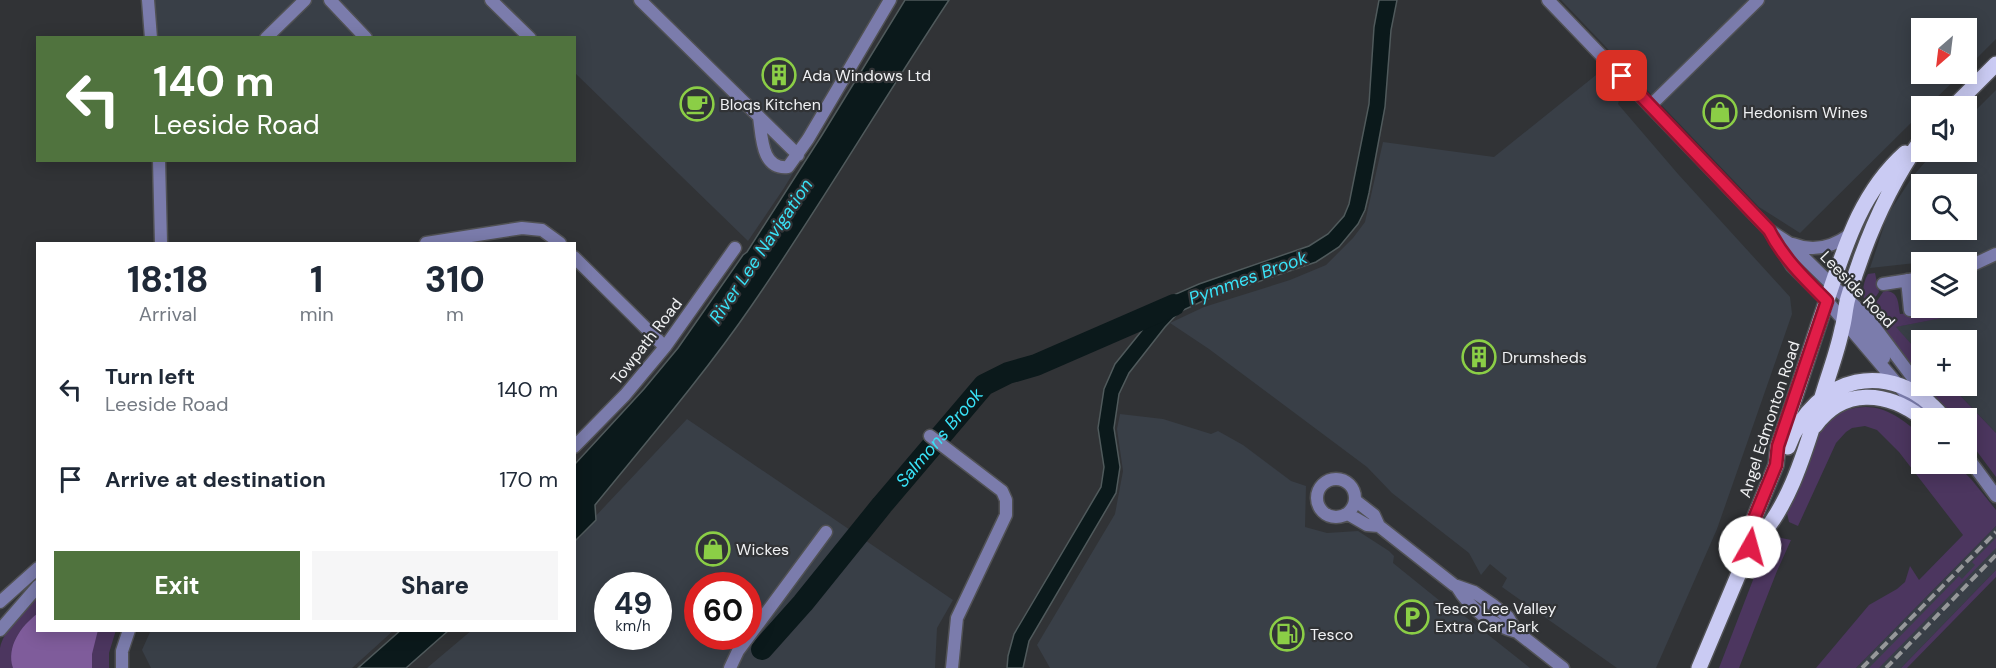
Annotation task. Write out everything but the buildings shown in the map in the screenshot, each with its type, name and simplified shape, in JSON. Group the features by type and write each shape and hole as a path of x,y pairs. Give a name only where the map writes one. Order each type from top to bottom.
{"main road":[{"path":"1964,96 1996,64"},
{"name":"Angel Edmonton Road","path":"1699,668 1750,547 1749,531 1776,465 1778,446 1849,235 1862,207 1876,185 1892,165 1911,149"},
{"path":"1808,439 1844,321 1847,300 1885,200 1911,156"},
{"path":"1834,280 1847,300"},
{"path":"1827,301 1847,300"},
{"path":"1776,465 1803,417 1822,397 1833,390 1856,382 1878,381 1900,385 1924,398 1934,408"},
{"path":"1808,439 1820,419 1829,411 1839,404 1856,398 1868,397 1892,401 1911,410"},
{"name":"Angel Edmonton Road","path":"1750,547 1762,537 1772,522 1788,492 1808,439"}],"street":[{"path":"148,0 151,36"},
{"path":"268,36 305,0"},
{"path":"330,0 364,36"},
{"path":"491,0 528,36"},
{"path":"640,0 798,155"},
{"path":"759,117 765,156 771,163 781,168 788,167 798,155 890,0"},
{"name":"Leeside Road","path":"1548,0 1769,230 1789,243 1834,280"},
{"path":"1651,105 1758,0"},
{"path":"159,162 161,242"},
{"path":"432,242 522,228 542,230 559,242"},
{"name":"Leeside Road","path":"1769,230 1792,266 1827,301 1919,408"},
{"name":"Leeside Road","path":"1789,243 1801,248 1822,248 1834,245 1849,235"},
{"name":"Towpath Road","path":"576,445 625,395 665,347 735,248"},
{"path":"1977,263 1996,254"},
{"path":"576,259 665,347"},
{"path":"1883,284 1911,279"},
{"path":"1907,280 1910,310"},
{"path":"1847,300 1852,313 1879,350 1900,385"},
{"name":"Leeside Road","path":"1847,300 1868,318 1936,408"},
{"path":"934,439 1002,491 1007,507 1006,515 957,618 952,668"},
{"path":"1977,470 1994,493"},
{"path":"1328,480 1346,481 1354,490 1356,501 1348,514 1334,518 1322,512 1317,500 1320,488 1328,480"},
{"path":"1356,501 1374,515 1379,526 1457,587 1466,603 1500,627 1517,632 1563,668"},
{"path":"1348,514 1367,525 1379,526"},
{"path":"730,668 738,651 826,532"},
{"path":"0,602 36,570"},
{"path":"0,630 36,588"},
{"path":"122,668 122,651 128,632"}],"shaded area":[{"path":"153,0 898,0 784,188 748,241 576,74 576,36 156,36"},
{"path":"1561,0 1996,0 1996,39 1977,58 1977,18 1911,18 1911,84 1951,84 1938,96 1911,96 1911,123 1800,233 1759,207"},
{"path":"1601,71 1621,93 1618,104 1790,297 1792,314 1717,529 1656,668 1617,668 1502,587 1507,578 1490,564 1481,575 1469,553 1392,493 1367,467 1209,349 1170,323 1204,307 1290,280 1326,265 1353,238 1365,222 1383,142 1494,157"},
{"path":"1996,90 1996,433 1977,413 1977,408 1972,408 1961,396 1977,396 1977,330 1911,330 1911,344 1895,327 1941,318 1977,318 1977,252 1911,252 1911,264 1870,268 1888,214 1911,179 1911,240 1977,240 1977,174 1915,174 1925,162 1977,162 1977,109"},
{"path":"1875,273 1879,292 1868,308 1863,295 1864,282 1868,274"},
{"path":"1883,292 1890,292 1896,296 1900,314 1911,313 1911,318 1942,318 1896,327 1911,344 1911,364 1871,310"},
{"path":"1935,396 1961,396 1972,408 1944,408"},
{"path":"1848,404 1850,409 1871,407 1889,412 1911,427 1911,468 1877,430 1865,426 1852,428 1836,443 1798,526 1789,522 1786,509 1822,423"},
{"path":"1977,413 1996,433 1996,477 1977,451"},
{"path":"1120,414 1163,419 1211,434 1218,431 1243,445 1291,481 1306,486 1305,527 1327,533 1358,531 1389,551 1394,556 1393,563 1445,605 1462,614 1530,668 1050,668 1037,645 1115,514 1123,471 1117,429"},
{"path":"687,419 953,600 937,628 935,668 427,668 470,632 576,632 576,537"},
{"path":"1916,474 1966,474 1996,510 1996,526 1856,668 1816,668 1869,605 1905,582 1910,566 1919,580 1963,535"},
{"path":"1996,526 1996,570 1901,668 1856,668"},
{"path":"1777,537 1791,540 1739,668 1719,668 1763,554 1769,541"},
{"path":"1996,538 1996,548 1879,668 1869,668 1959,576 1962,579 1975,565 1972,562"},
{"path":"1996,570 1996,577 1907,668 1901,668"},
{"path":"36,598 36,632 115,632 109,653 109,668 0,668 2,641 15,621"},
{"path":"36,615 36,632 98,632 92,654 92,668 13,668 11,660 13,645 26,625"},
{"path":"150,632 392,632 352,668 151,668 142,650"}],"water":[{"name":"River Lee Navigation","path":"905,0 949,0 752,305 695,382 595,505 596,520 576,540 576,463 678,348 747,252"},
{"name":"Pymmes Brook","path":"1379,0 1397,0 1391,30 1385,107 1369,193 1365,210 1358,224 1339,247 1316,262 1205,300 1179,312 1165,327 1129,373 1119,394 1114,428 1120,467 1116,493 1029,641 1023,668 1007,668 1014,634 1101,487 1104,467 1098,428 1104,389 1115,364 1169,297 1199,284 1309,246 1328,234 1344,216 1349,204 1369,104 1374,27"},
{"path":"399,632 447,632 406,668 358,668"}],"waterway":[{"name":"Salmons Brook","path":"762,649 984,385 1174,305"}],"railway":[{"path":"1862,668 1996,532"},
{"path":"1886,668 1996,555"}],"place":[{"name":"Ada Windows Ltd","path":"779,75"},
{"name":"Bloqs Kitchen","path":"697,104"},
{"name":"Hedonism Wines","path":"1720,112"},
{"name":"Drumsheds","path":"1479,357"},
{"name":"Wickes","path":"713,549"},
{"name":"Tesco Lee Valley Extra Car Park","path":"1412,617"},
{"name":"Tesco","path":"1287,634"}],"route":[{"path":"1622,76 1769,230 1792,266 1827,301 1778,446 1776,465 1749,531 1750,547"}]}
